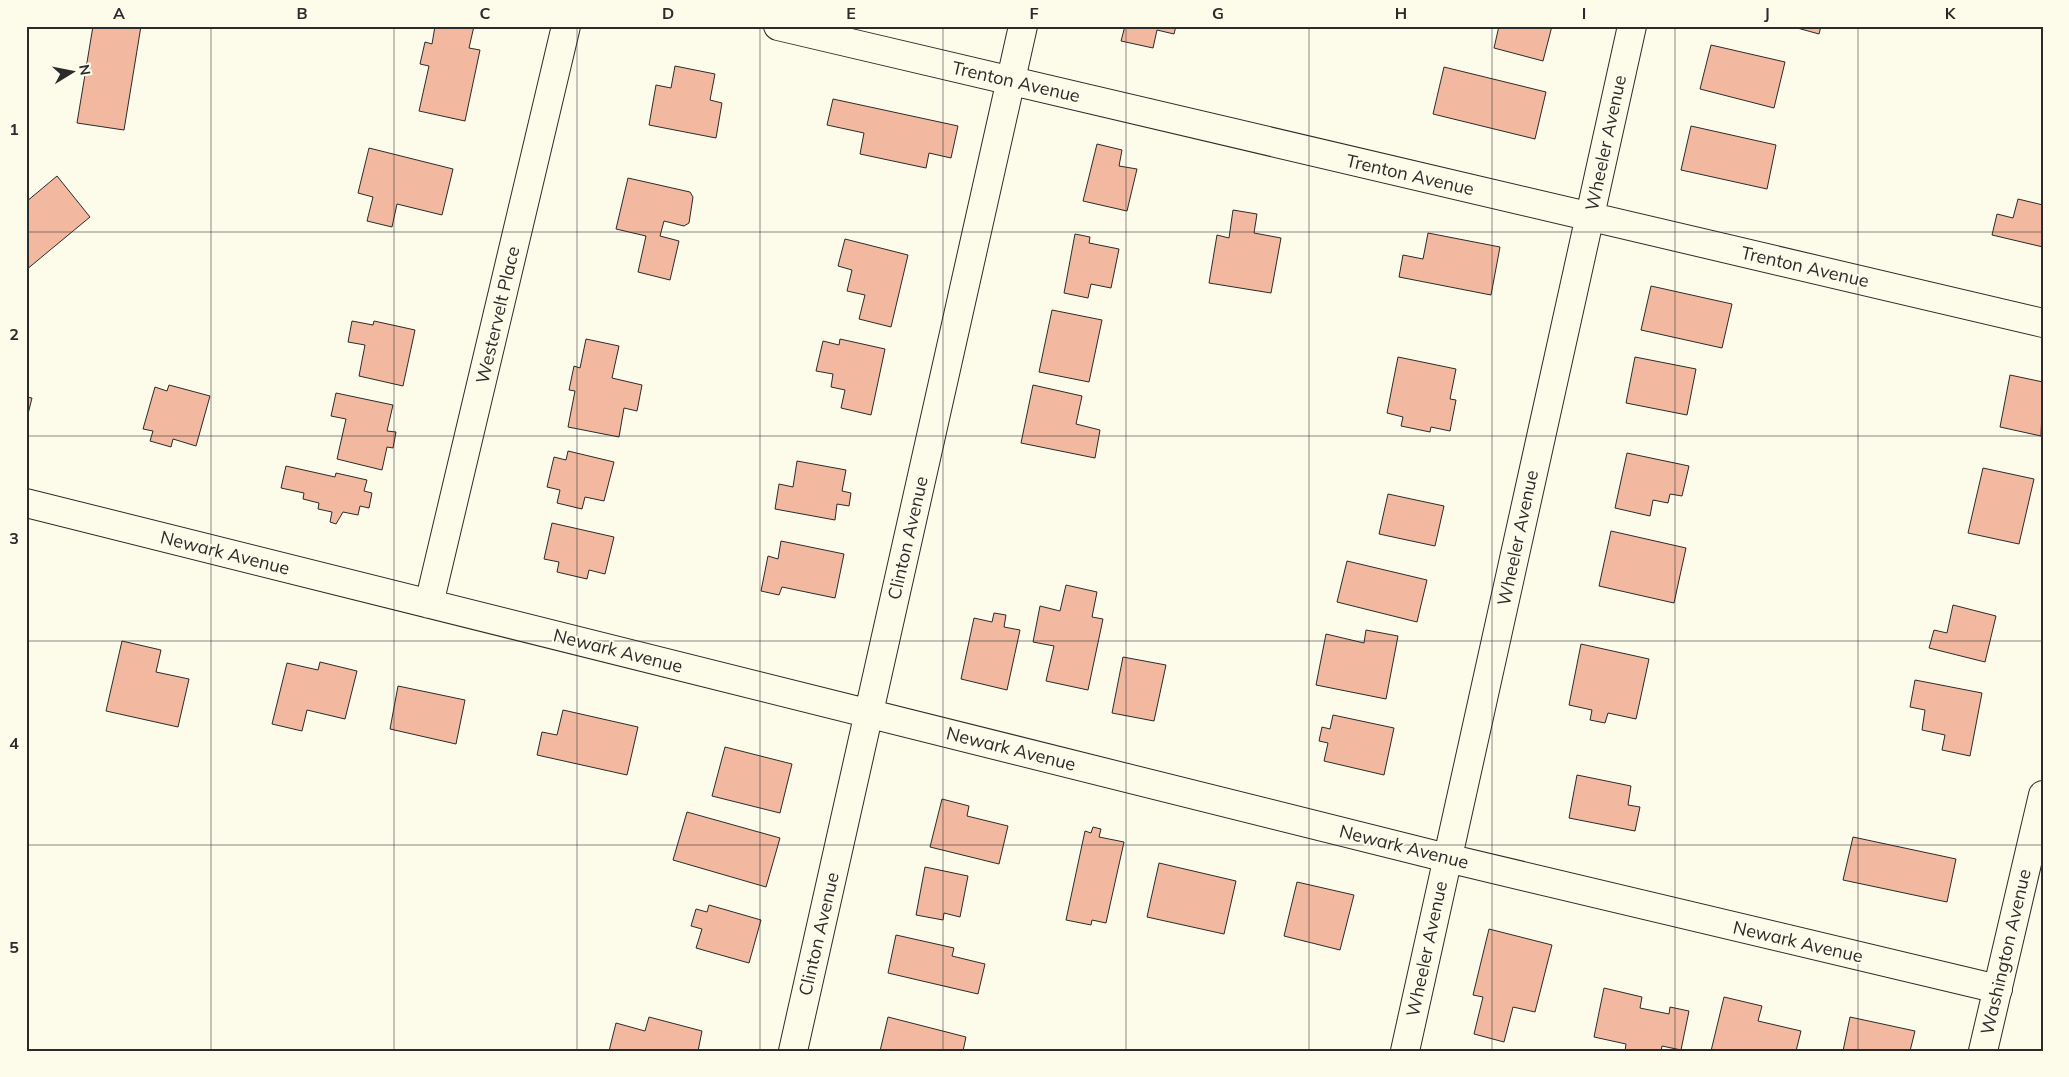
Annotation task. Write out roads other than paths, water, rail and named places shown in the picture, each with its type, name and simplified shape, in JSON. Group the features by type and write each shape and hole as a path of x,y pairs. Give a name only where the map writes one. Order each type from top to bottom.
{"street":[{"name":"Westervelt Place","path":"429,604 566,26"},
{"name":"Trenton Avenue","path":"778,26 2043,323"},
{"name":"Clinton Avenue","path":"792,1051 1023,26"},
{"name":"Wheeler Avenue","path":"1405,1051 1632,26"},
{"name":"Newark Avenue","path":"26,503 1448,858 1998,989"},
{"name":"Washington Avenue","path":"1984,1051 2043,796"}]}
